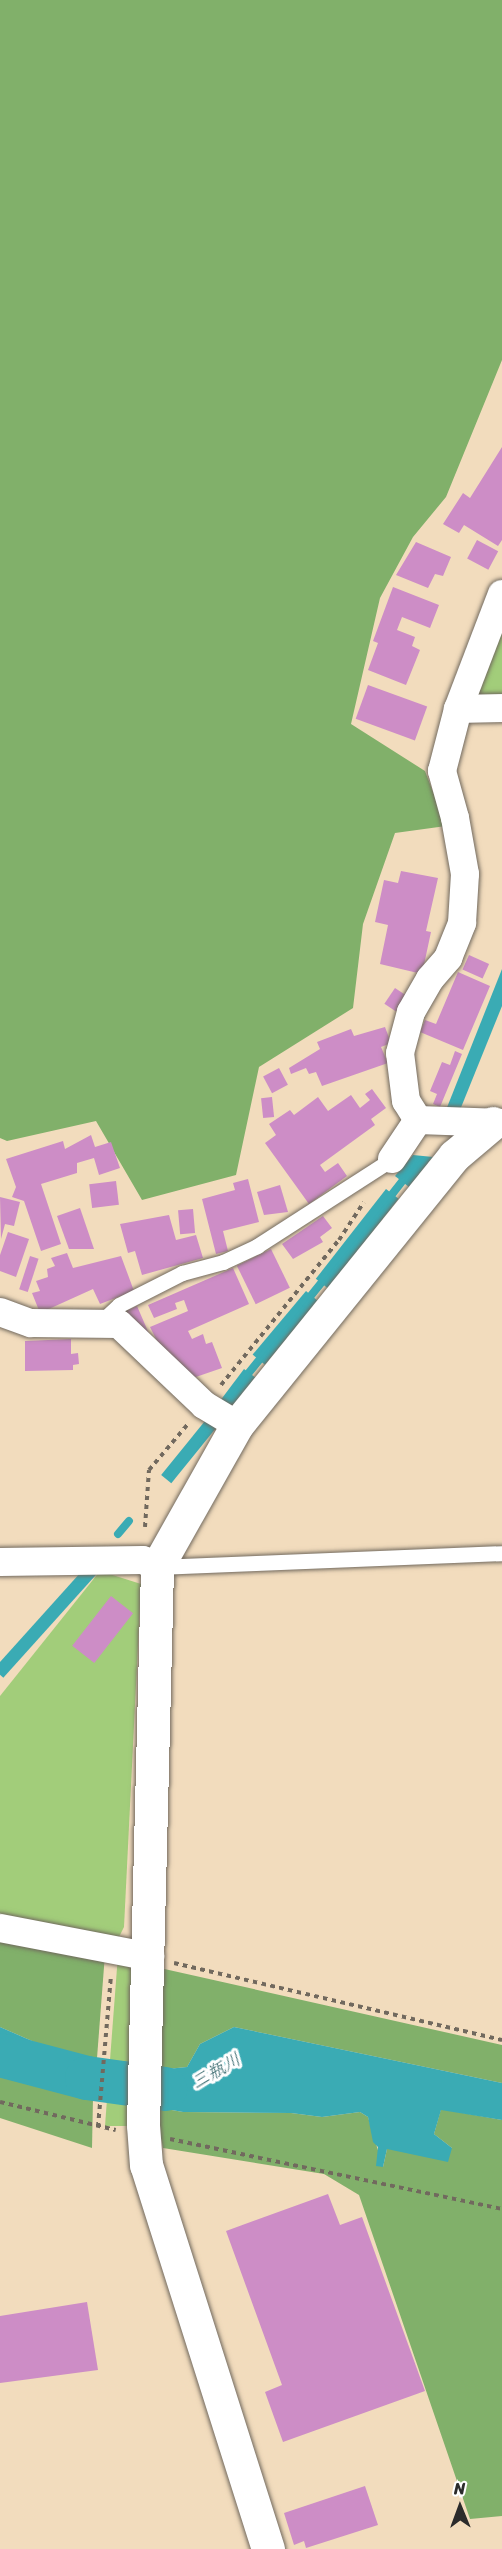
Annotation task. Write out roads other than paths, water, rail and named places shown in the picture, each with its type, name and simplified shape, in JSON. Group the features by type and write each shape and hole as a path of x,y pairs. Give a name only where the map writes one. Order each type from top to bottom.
{"street":[{"path":"418,1120 406,1101 400,1053 411,1012 430,979 448,958 462,923 465,874 455,818 442,771 458,709 502,594"},
{"path":"458,709 502,708"},
{"path":"418,1120 497,1123"},
{"path":"393,1159 418,1120"},
{"path":"268,2549 175,2267 146,2165 143,2130 150,1957 150,1563 219,1414 454,1156 497,1123"},
{"path":"0,1312 31,1323 102,1321 119,1324 219,1414"},
{"path":"0,1563 150,1563"},
{"path":"0,1928 150,1957"}],"lane":[{"path":"102,1321 119,1305 182,1273 223,1262 257,1246 393,1159"},
{"path":"150,1563 502,1553"}],"water":[{"path":"502,969 502,1006 460,1110 446,1110"},
{"path":"413,1155 433,1157 409,1187 395,1176"},
{"path":"386,1189 399,1199 328,1289 316,1279"},
{"path":"306,1291 318,1301 265,1365 253,1355"},
{"path":"244,1369 256,1378 232,1410 220,1401"},
{"path":"209,1416 219,1424 171,1483 161,1475"},
{"path":"90,1562 100,1571 3,1678 0,1675 0,1662"},
{"path":"0,2027 55,2051 97,2058 93,2098 0,2070"},
{"path":"234,2027 502,2083 502,2120 441,2110 434,2134 452,2148 448,2162 387,2149 383,2167 376,2166 378,2147 373,2142 368,2117 360,2112 322,2117 291,2113 183,2112 155,2107 157,2070 187,2067 200,2044"},
{"path":"110,2060 133,2062 130,2101 107,2099"}],"waterway":[{"path":"386,1202 408,1174"},
{"path":"305,1303 326,1277"},
{"path":"243,1380 266,1352"},
{"path":"118,1534 129,1521"},
{"name":"三瓶川","path":"0,2055 87,2078 165,2089"}]}
